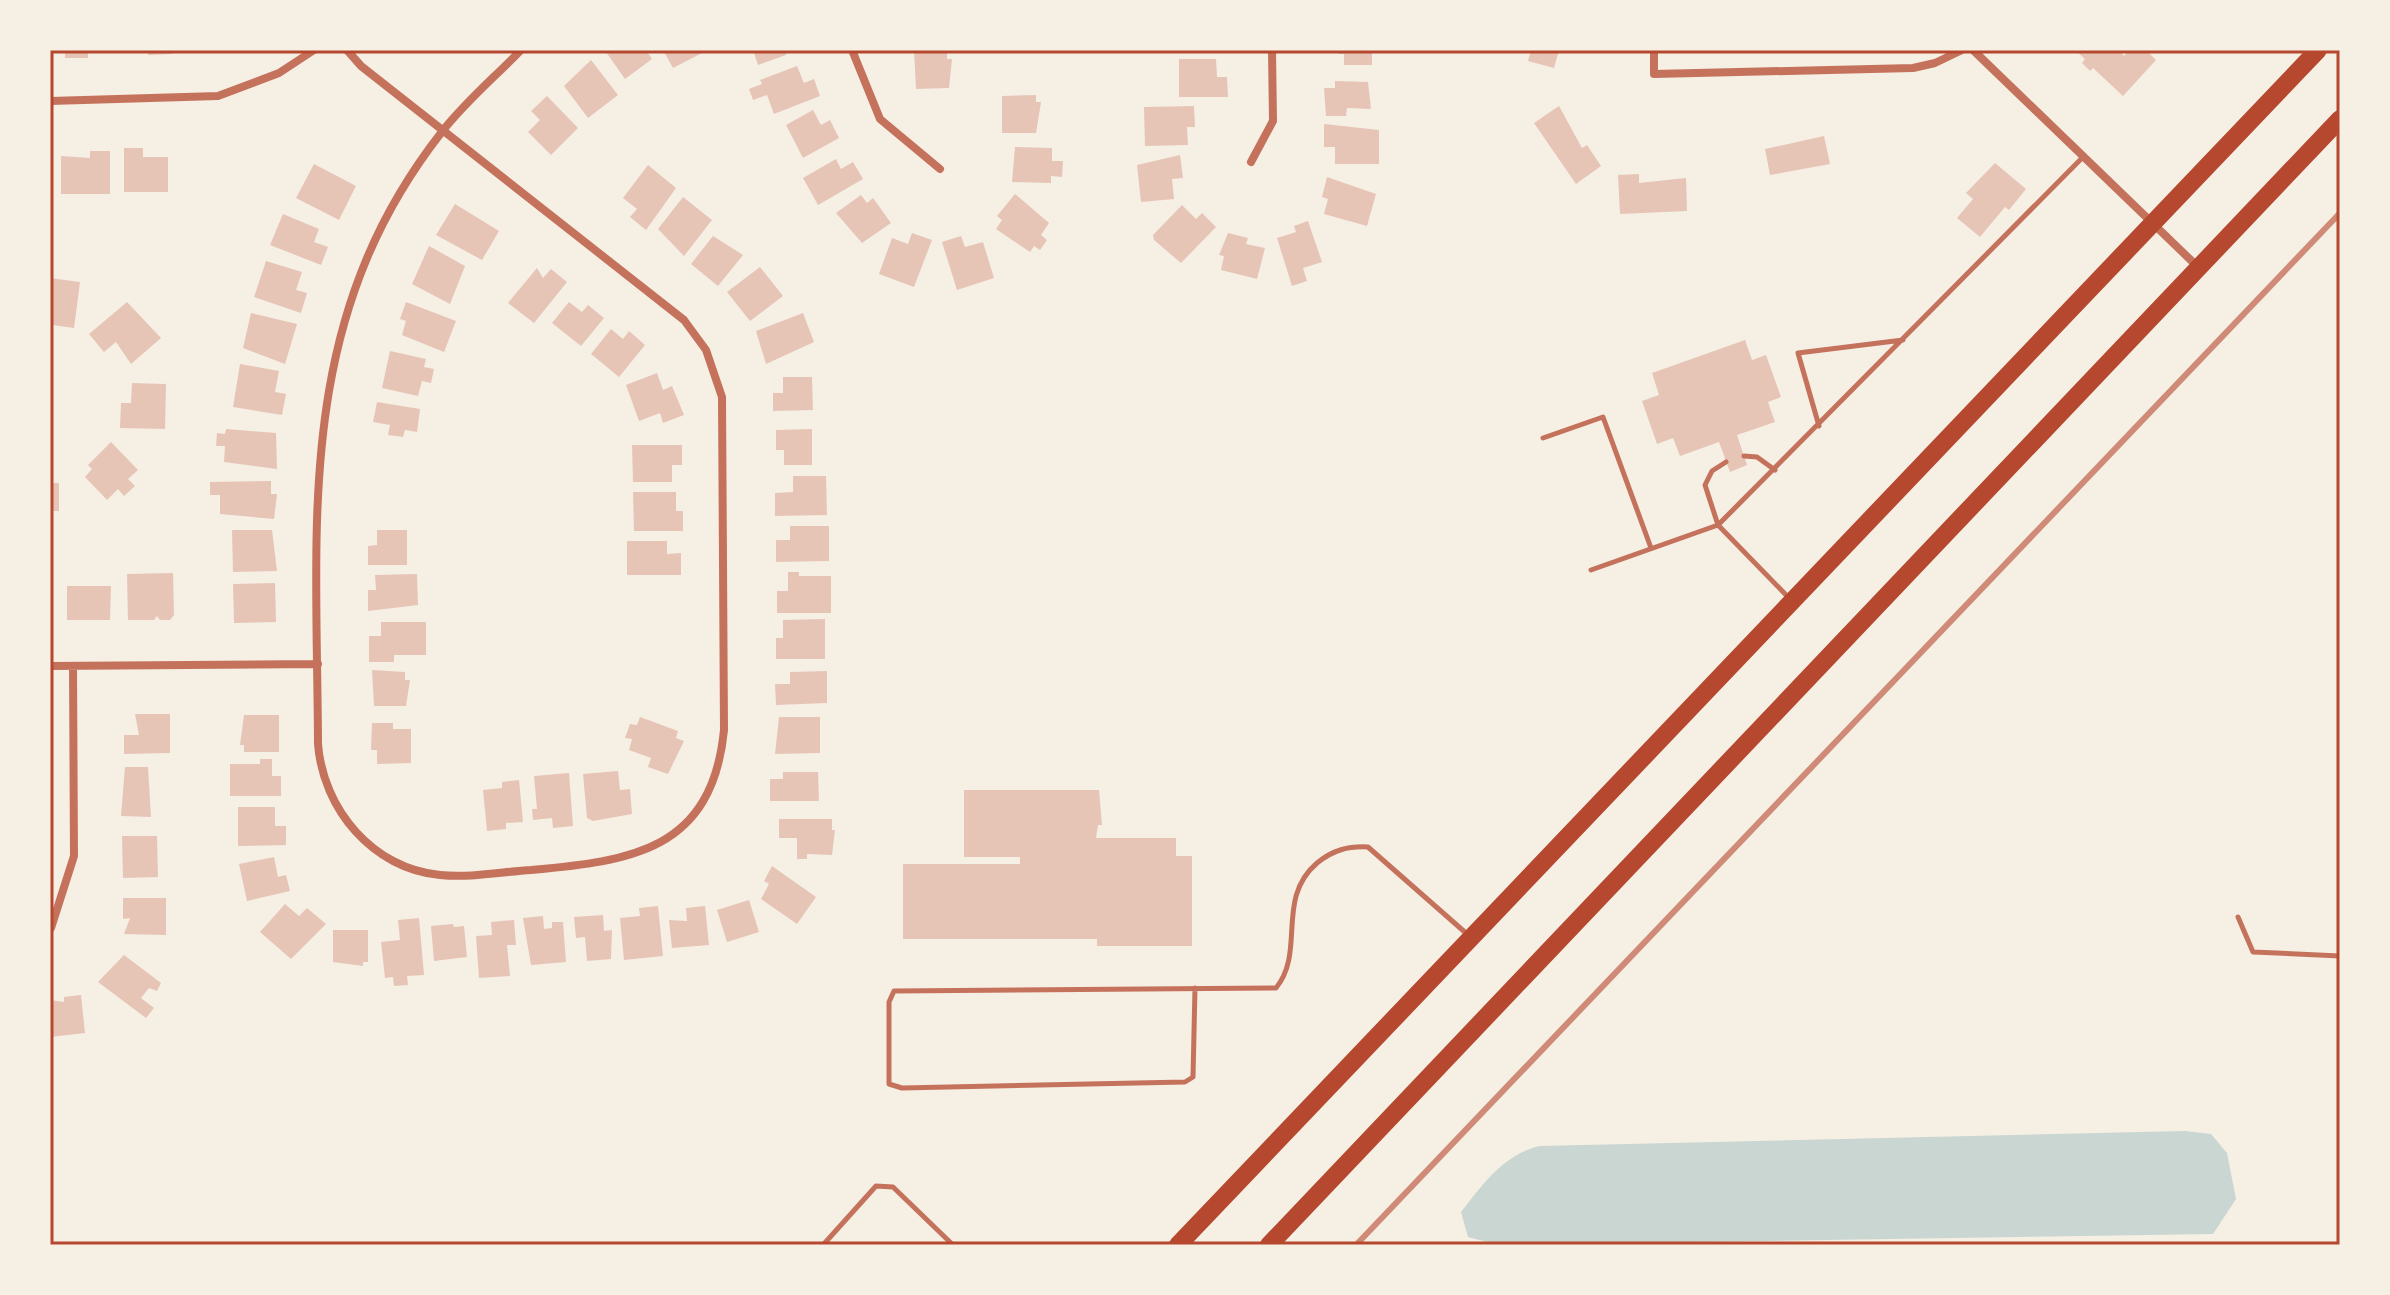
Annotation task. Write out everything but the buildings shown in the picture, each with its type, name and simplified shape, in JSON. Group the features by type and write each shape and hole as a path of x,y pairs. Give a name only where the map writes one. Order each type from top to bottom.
{"main road":[{"path":"1178,1245 2318,50"},
{"path":"1269,1245 2340,119"}],"street":[{"path":"50,101 218,96 279,73 314,50"},
{"path":"347,50 361,66 443,130 684,320 706,350 716,373 723,414 723,746 715,774 700,802 682,826 657,844 607,863 442,875 399,864 363,840 338,809 323,773 318,744 318,464 326,394 336,346 351,297 380,230 398,195 443,130 521,50"},
{"path":"852,50 880,119 940,169"},
{"path":"1251,162 1273,121 1272,50"},
{"path":"1654,50 1654,74 1913,68 1935,63 1962,50"},
{"path":"1973,50 2199,268"},
{"path":"50,666 318,664"},
{"path":"51,928 74,856 73,666"}],"lane":[{"path":"1591,570 1718,525 2084,156"},
{"path":"1819,426 1798,353 1904,340"},
{"path":"1543,438 1603,417 1651,548"},
{"path":"1744,456 1757,457 1775,470"},
{"path":"1726,462 1712,471 1705,485 1718,525 1793,602"},
{"path":"1195,988 1193,1077 1185,1082 902,1088 889,1084 889,1002 894,991 1195,988 1276,988 1287,974 1292,907 1303,875 1324,858 1348,846 1368,847 1471,938"},
{"path":"2238,917 2253,952 2340,956"},
{"path":"823,1245 876,1186 885,1185 893,1187 953,1245"}],"shaded area":[{"path":"2185,1131 2211,1134 2227,1153 2236,1199 2213,1234 1499,1245 1468,1237 1461,1212 1505,1163 1540,1146"}],"railway":[{"path":"1356,1245 2340,213"}]}
